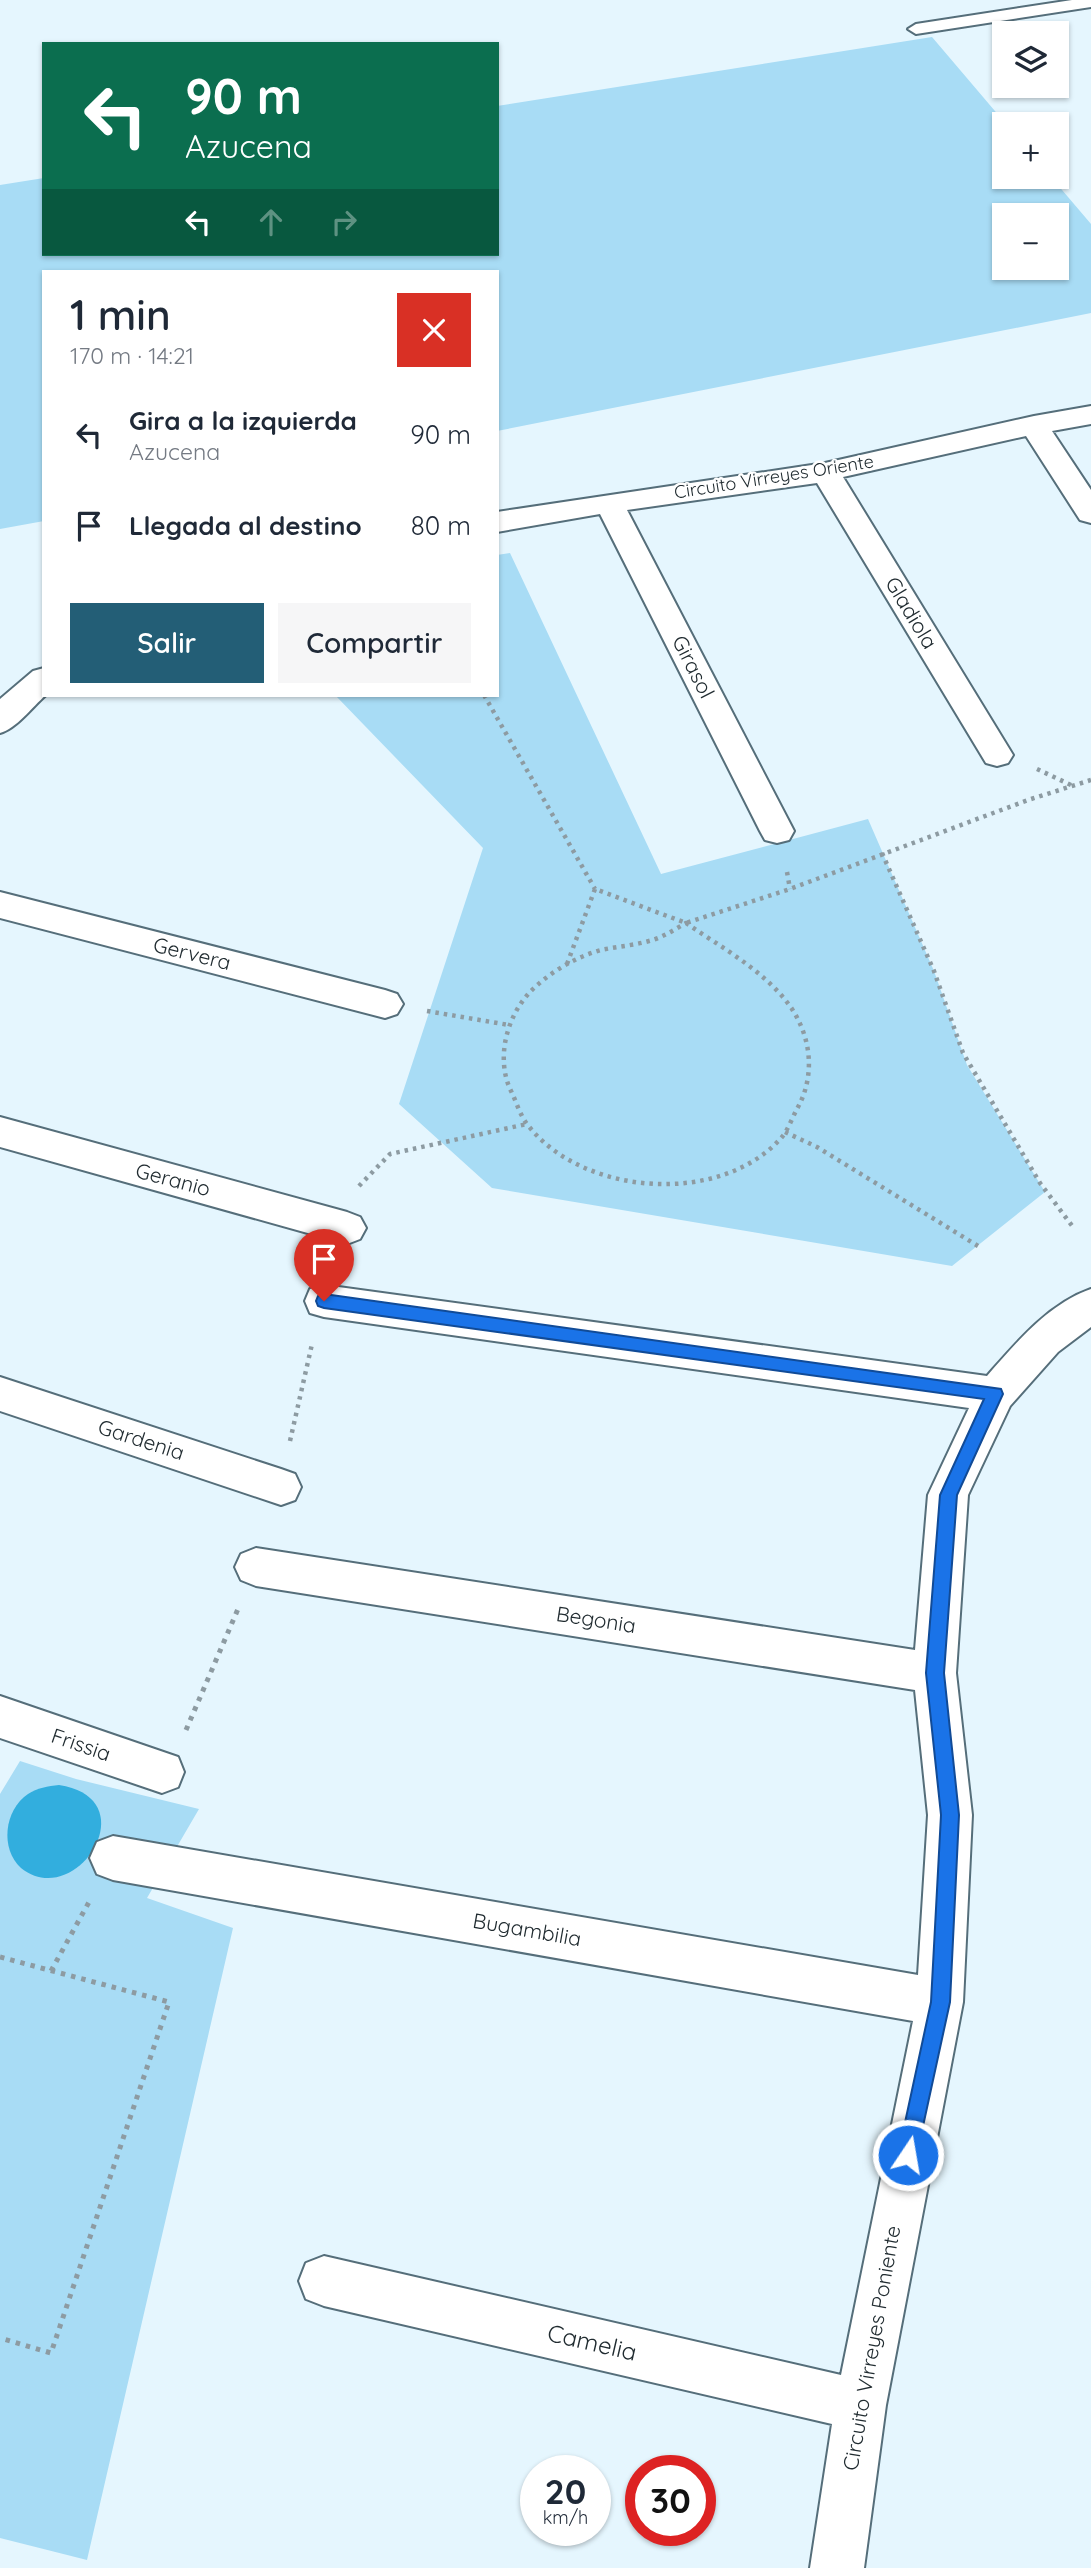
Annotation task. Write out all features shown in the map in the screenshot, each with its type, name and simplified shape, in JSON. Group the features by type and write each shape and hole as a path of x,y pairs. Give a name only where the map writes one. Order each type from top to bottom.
{"street":[{"name":"Circuito Virreyes Oriente","path":"499,522 825,472 1034,425 1091,415"},
{"path":"1034,425 1091,513"},
{"name":"Gladiola","path":"825,472 997,755"},
{"name":"Girasol","path":"608,503 777,831"},
{"path":"0,722 13,705 42,681"},
{"name":"Gervera","path":"0,905 385,1003"},
{"name":"Geranio","path":"0,1132 346,1228"},
{"path":"324,1301 995,1394"},
{"name":"Circuito Virreyes Poniente","path":"837,2568 860,2405 940,2002 950,1815 935,1673 948,1495 995,1394 1044,1340 1091,1305"},
{"name":"Gardenia","path":"0,1394 281,1487"},
{"name":"Begonia","path":"256,1567 935,1673"},
{"name":"Frissia","path":"0,1717 162,1772"},
{"name":"Bugambilia","path":"113,1858 940,2002"},
{"name":"Camelia","path":"324,2281 860,2405"}],"lane":[{"path":"916,29 1091,2"}],"path":[{"path":"485,697 595,889 687,923 786,1001 806,1038 811,1077 799,1116 771,1150 729,1174 679,1186 626,1183 577,1167 538,1139 512,1104 502,1064 509,1025 532,990 567,964 599,951 660,937 687,923 790,889 882,853 1091,780"},
{"path":"882,853 934,971 963,1053 1040,1183 1073,1227"},
{"path":"567,964 595,889"},
{"path":"385,1003 509,1025"},
{"path":"785,1132 817,1147 978,1246"},
{"path":"0,1957 169,2002 51,2353 0,2338"}],"shaded area":[{"path":"932,37 996,112 992,112 992,189 1061,189 1091,224 1091,313 499,431 499,270 42,270 42,521 0,529 0,185 42,178 42,256 499,256 499,106"},
{"path":"510,553 661,874 868,819 934,971 967,1065 1045,1192 952,1266 492,1188 399,1104 483,848 337,697 499,697 499,555"},
{"path":"20,1761 76,1779 199,1809 147,1898 233,1928 87,2560 0,2538 0,1794"}],"water":[{"path":"59,1785 85,1794 99,1810 101,1829 94,1848 80,1865 62,1876 42,1878 21,1868 14,1860 8,1840 10,1819 20,1801 28,1794"}],"route":[{"path":"324,1301 995,1394 948,1495 935,1673 950,1815 940,2002 908,2155"}]}
